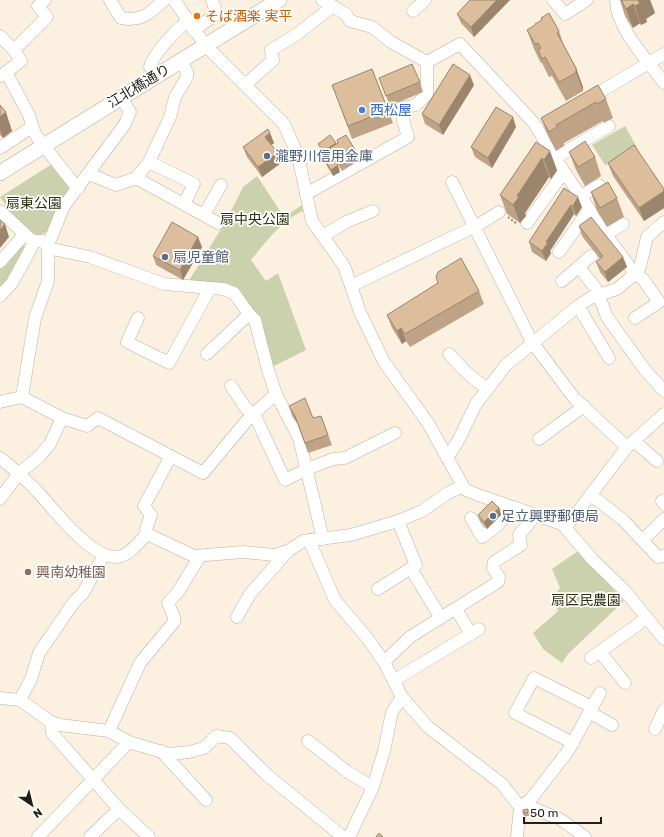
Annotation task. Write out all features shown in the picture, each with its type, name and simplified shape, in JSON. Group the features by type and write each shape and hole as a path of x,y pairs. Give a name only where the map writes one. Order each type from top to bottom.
{"main road":[{"name":"江北橋通り","path":"0,173 279,0"}],"street":[{"path":"14,50 47,17 38,6 45,0"},
{"path":"110,0 121,18 127,19 145,17 164,0"},
{"path":"174,0 206,46 284,124 298,156 312,221 344,266 360,312 384,362 428,423 466,490 511,507 560,522 566,527 593,560 626,592 664,639"},
{"path":"150,67 151,61 174,33 217,14 212,0"},
{"path":"413,11 425,0"},
{"path":"553,0 565,14 587,0"},
{"path":"616,0 618,16 623,27 664,83"},
{"path":"245,85 273,60 271,50 296,35 327,3 346,14 350,20 372,27 391,42 427,62"},
{"path":"0,36 14,50 21,61 3,74 29,114 32,127 43,145 78,189"},
{"path":"427,62 460,44 534,123 589,210 635,274 643,279 659,302 635,318"},
{"path":"577,105 664,54"},
{"path":"89,174 116,184 136,178 149,162 170,117 175,97 188,77 188,72 181,61"},
{"path":"306,194 408,137 403,120 404,108 416,105 427,94 427,62"},
{"path":"22,397 35,318 48,281 48,246 64,206 125,124 130,112 122,97"},
{"path":"536,128 550,120"},
{"path":"555,158 609,126"},
{"path":"0,148 32,127"},
{"path":"149,162 194,184 184,204"},
{"path":"527,223 564,172"},
{"path":"136,178 218,223"},
{"path":"452,182 532,342 574,398 631,444 657,461"},
{"path":"580,197 599,185"},
{"path":"204,215 221,186"},
{"path":"559,252 589,210"},
{"path":"0,211 24,235 35,241 42,241 52,249 90,257 164,284 210,288 234,293 255,320 276,394 299,438 323,539"},
{"path":"323,236 346,222 373,211"},
{"path":"351,286 474,227 499,212"},
{"path":"447,458 458,441 476,404 506,364 578,306 597,295 617,289 635,274 640,266 647,237 664,222"},
{"path":"606,234 623,224"},
{"path":"0,262 24,235"},
{"path":"0,296 12,283 35,241"},
{"path":"562,281 591,256"},
{"path":"579,267 596,289 606,317 645,370 664,391"},
{"path":"138,318 127,342 169,363 210,288"},
{"path":"578,306 609,358"},
{"path":"207,354 249,314"},
{"path":"449,354 467,373 487,389"},
{"path":"232,386 256,418 285,480 306,469 344,458 395,433"},
{"path":"0,402 22,397 62,418 87,426 98,418 203,473 253,415 276,394"},
{"path":"539,440 584,406"},
{"path":"566,527 631,444 664,414"},
{"path":"0,499 19,473 38,458 50,444 62,418"},
{"path":"0,458 19,473 72,532 104,555 122,556 146,534 146,529 151,515 144,506 171,456"},
{"path":"237,617 250,594 288,551 303,541 351,535 398,521 422,511 448,493 463,486"},
{"path":"591,495 623,520 658,557 664,556"},
{"path":"471,518 482,537 496,528 506,517 511,507"},
{"path":"384,662 410,637 498,582 499,577 493,568 494,562 521,545 519,535 536,515"},
{"path":"643,540 664,519"},
{"path":"378,589 416,565 398,521"},
{"path":"146,534 194,556 243,552 274,555 288,551"},
{"path":"309,540 335,600 368,639 384,662 402,697 428,727 502,784 523,806 560,819 585,837"},
{"path":"20,700 31,680 39,653 74,602 83,593 104,555"},
{"path":"109,731 140,663 174,622 174,617 168,603 178,592 200,556"},
{"path":"411,569 441,618"},
{"path":"393,681 475,631 456,609"},
{"path":"625,683 596,655 647,618"},
{"path":"573,744 515,713 534,678 591,710 612,725"},
{"path":"517,837 523,806 573,744 600,693"},
{"path":"349,837 374,787 384,751 392,712 402,697"},
{"path":"0,698 20,700 51,722 60,725 109,731 129,742 169,754 189,752 204,748 216,736 230,738 267,775 343,837"},
{"path":"655,729 664,710"},
{"path":"51,722 52,733 92,780 119,810 149,837"},
{"path":"308,741 349,773 374,787"},
{"path":"38,837 129,742"},
{"path":"161,751 206,800"},
{"path":"90,837 119,810"}],"path":[{"path":"499,212 523,228 527,223"}],"green space":[{"path":"625,126 640,153 605,165 592,145"},
{"name":"扇東公園","path":"52,164 71,189 48,231 41,235 32,235 14,217 0,197"},
{"name":"扇中央公園","path":"257,176 284,217 302,205 303,211 295,215 281,226 251,260 266,281 278,273 306,350 270,368 236,290 188,282 226,221 243,187"},
{"path":"22,243 26,248 8,278 0,288 0,269"},
{"name":"扇区民農園","path":"578,551 624,601 568,654 562,663 543,649 533,633 558,611 552,598 560,588 552,569"}],"building":[{"path":"470,0 497,0 471,27 457,14"},
{"path":"621,0 640,0 638,1 640,3 635,6 633,4 626,9"},
{"path":"549,13 559,31 557,33 576,68 576,73 559,82 545,57 542,59 538,50 541,48 538,43 535,44 527,30 542,20 541,18"},
{"path":"412,64 420,82 386,96 379,78"},
{"path":"453,64 470,75 439,125 422,114"},
{"path":"372,69 388,110 348,126 332,85"},
{"path":"598,85 606,99 597,104 596,102 556,125 557,127 549,132 541,118"},
{"path":"0,105 6,112 0,117"},
{"path":"496,107 513,117 488,158 471,147"},
{"path":"268,129 270,133 265,137 278,153 258,167 243,147"},
{"path":"330,135 336,143 324,151 318,144"},
{"path":"346,135 357,153 340,164 330,148 338,143 337,140"},
{"path":"585,141 595,157 578,167 569,152"},
{"path":"536,142 550,151 544,160 542,158 517,196 519,197 513,205 500,195"},
{"path":"634,145 664,189 664,191 639,208 608,163"},
{"path":"329,149 338,165 331,170 321,154"},
{"path":"608,182 617,198 600,208 591,192"},
{"path":"564,188 578,197 546,242 548,243 542,251 529,242"},
{"path":"591,217 623,257 605,272 596,262 603,256 579,226"},
{"path":"0,220 5,224 0,230"},
{"path":"172,222 198,237 180,270 153,256"},
{"path":"461,258 479,291 405,334 401,328 397,331 387,315 438,283 436,277 438,272"},
{"path":"305,398 313,418 321,416 328,435 305,443 295,416 289,406"},
{"path":"492,501 499,508 484,522 478,515"},
{"path":"528,809 528,812 523,813 523,810"},
{"path":"379,833 383,837 376,837"}],"place":[{"name":"そば酒楽 実平","path":"197,16"},
{"name":"西松屋","path":"362,110"},
{"name":"瀧野川信用金庫","path":"267,156"},
{"name":"扇児童館","path":"165,257"},
{"name":"足立興野郵便局","path":"493,516"},
{"name":"興南幼稚園","path":"28,572"}]}
